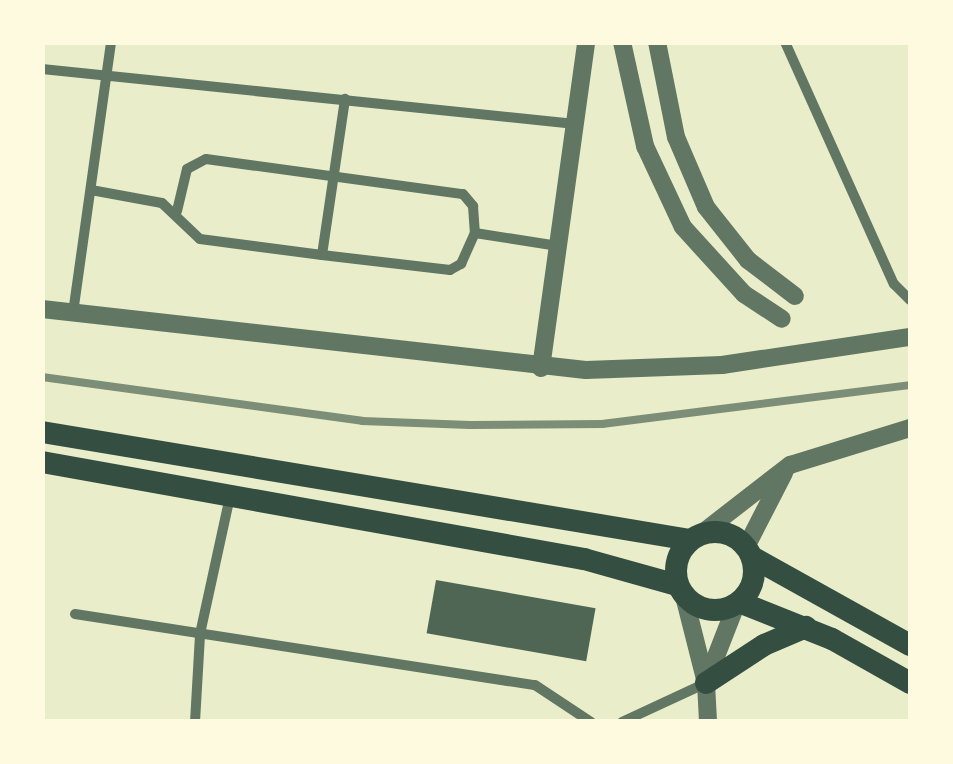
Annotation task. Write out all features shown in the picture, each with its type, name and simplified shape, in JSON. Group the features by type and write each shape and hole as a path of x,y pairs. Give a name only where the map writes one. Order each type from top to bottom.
{"main road":[{"path":"42,432 695,537 726,533 749,552 910,644"},
{"path":"42,462 584,559 680,590 702,609 738,604 806,627 910,683"},
{"path":"680,590 676,560 695,537"},
{"path":"738,604 753,582 749,552"},
{"path":"706,682 744,656 806,627"}],"street":[{"path":"73,312 111,42"},
{"path":"541,368 586,42"},
{"path":"622,42 645,146 683,228 744,294 782,319"},
{"path":"657,42 676,137 706,207 748,260 796,296"},
{"path":"785,42 894,284 910,300"},
{"path":"42,69 575,124"},
{"path":"322,255 345,98"},
{"path":"206,159 333,178 463,194 474,206 476,234 460,264 450,270 200,239 188,233 177,211 187,169 206,159"},
{"path":"90,190 177,211"},
{"path":"476,234 558,246"},
{"path":"42,308 541,368 766,360 908,338"},
{"path":"695,537 790,465 910,428"},
{"path":"749,552 763,503 790,465"},
{"path":"195,722 200,634 230,495"},
{"path":"680,590 706,682 708,722"},
{"path":"622,722 706,682 738,604"},
{"path":"75,614 535,685 590,722"}],"building":[{"path":"436,580 596,608 586,661 427,633"}],"railway":[{"path":"42,377 362,421 470,425 602,424 910,385"}]}
